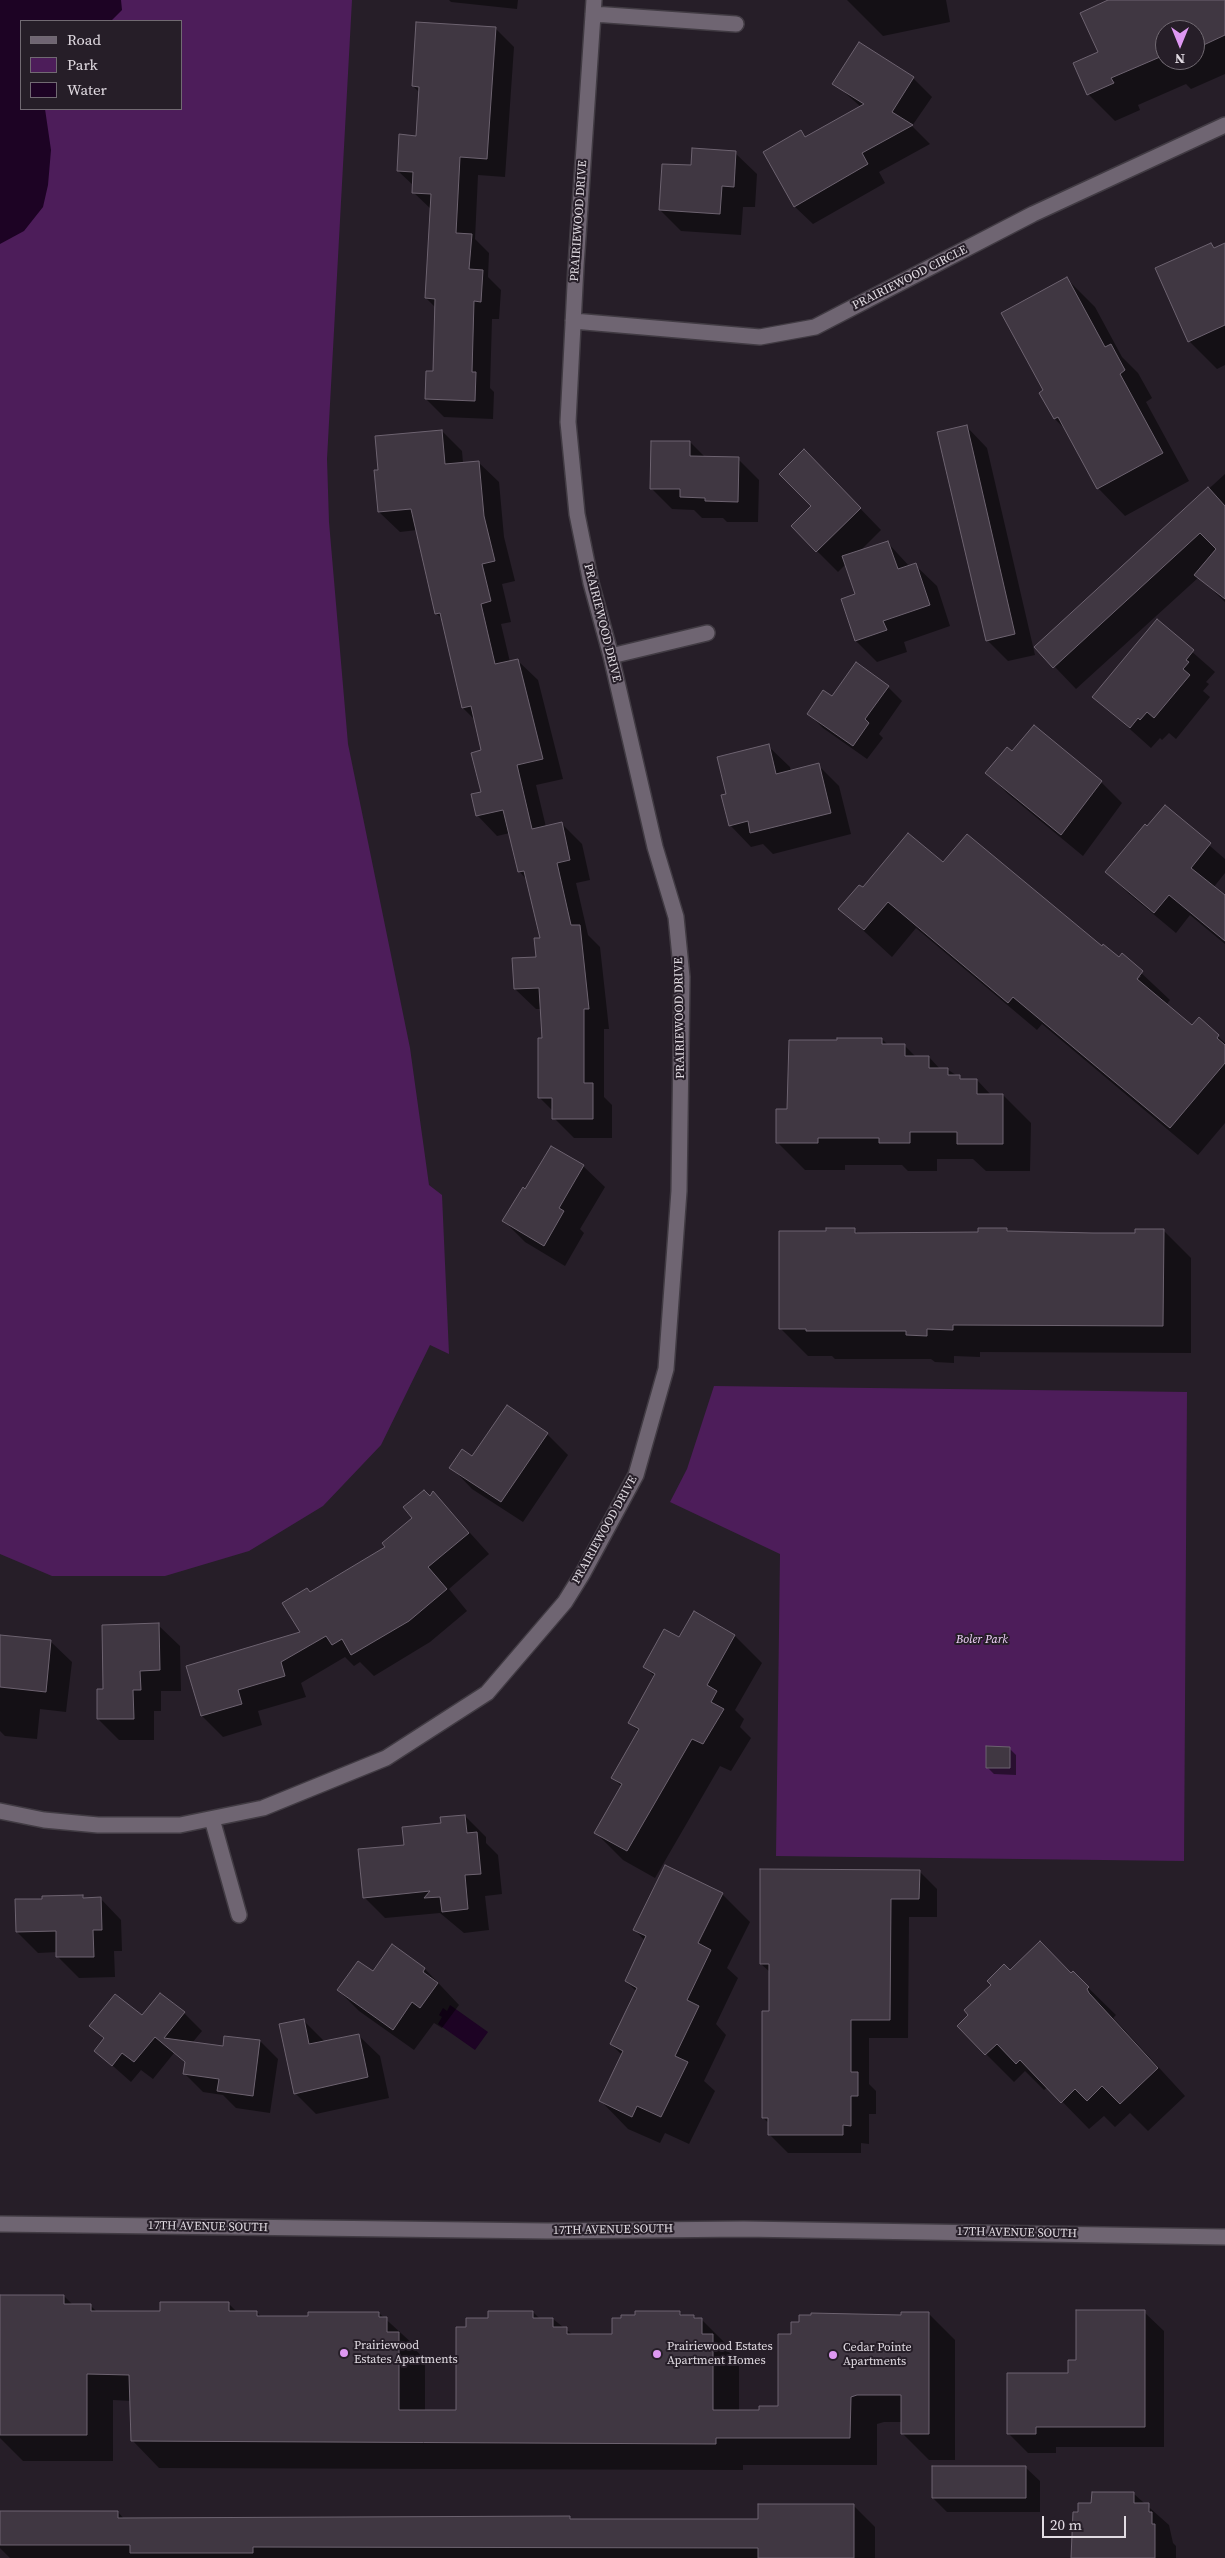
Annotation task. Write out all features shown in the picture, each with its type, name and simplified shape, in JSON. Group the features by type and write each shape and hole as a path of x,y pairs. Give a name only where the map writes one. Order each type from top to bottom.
{"street":[{"path":"593,7 736,24"},
{"name":"PRAIRIEWOOD DRIVE","path":"0,1811 44,1820 98,1825 180,1825 263,1808 386,1758 487,1693 565,1602 583,1573 636,1475 666,1369 679,1191 682,977 676,917 655,847 612,656 591,583 577,514 568,422 593,7"},
{"name":"PRAIRIEWOOD CIRCLE","path":"573,321 760,337 815,327 1033,214 1225,125"},
{"path":"612,656 707,633"},
{"path":"212,1818 239,1915"},
{"name":"17TH AVENUE SOUTH","path":"0,2224 548,2231 744,2229 1225,2237"}],"green space":[{"path":"0,0 352,0 327,459 329,522 348,744 410,1048 429,1185 442,1195 449,1354 430,1345 381,1445 323,1506 249,1551 165,1576 52,1576 0,1554"},
{"name":"Boler Park","path":"714,1386 1187,1392 1184,1861 776,1856 780,1554 670,1502 687,1469"}],"water":[{"path":"0,0 121,0 122,10 112,20 20,20 20,110 45,110 51,150 48,185 43,207 24,231 0,244"},
{"path":"450,2005 488,2032 475,2050 438,2024 442,2017 439,2015 443,2008 447,2011"}],"building":[{"path":"1108,0 1225,0 1225,35 1205,44 1205,20 1155,20 1155,59 1111,78 1114,83 1087,95 1073,63 1098,52 1080,13"},
{"path":"416,22 496,27 487,159 460,157 456,233 472,234 469,269 483,270 481,302 474,301 472,372 476,372 475,401 425,399 426,371 433,371 435,299 425,298 431,194 412,193 413,172 397,171 399,134 416,136 419,87 412,86"},
{"path":"859,42 914,77 892,112 913,125 862,153 868,164 794,207 763,152 801,130 805,137 864,104 832,84"},
{"path":"692,148 736,151 734,187 722,186 720,214 659,210 662,164 691,165"},
{"path":"1211,243 1214,248 1225,243 1225,325 1188,342 1155,268"},
{"path":"1067,277 1105,347 1111,344 1125,370 1120,374 1163,453 1097,489 1058,417 1054,419 1039,393 1043,390 1001,313"},
{"path":"967,425 1015,634 986,641 937,432"},
{"path":"442,430 445,464 479,461 484,516 495,561 482,564 491,601 481,604 495,664 518,659 543,759 517,765 532,829 562,822 570,860 557,863 571,925 580,925 589,1009 584,1009 584,1083 593,1083 593,1119 552,1119 552,1098 538,1098 538,1038 542,1038 539,988 514,989 512,958 536,957 534,938 540,938 524,871 518,872 503,810 476,816 471,794 481,792 471,753 481,750 471,706 462,708 440,613 435,614 411,509 378,512 374,470 378,470 375,436"},
{"path":"651,441 690,441 690,456 739,457 738,502 705,501 705,498 680,497 680,489 650,489"},
{"path":"804,449 861,508 816,552 791,526 811,506 779,474"},
{"path":"1208,487 1225,506 1225,599 1194,575 1216,549 1200,533 1053,668 1034,647"},
{"path":"888,541 898,569 916,563 930,605 883,621 887,630 855,641 841,599 855,594 842,556"},
{"path":"1157,619 1194,650 1186,660 1189,662 1183,669 1190,675 1154,718 1147,712 1140,720 1138,718 1130,728 1092,697"},
{"path":"856,662 889,686 865,719 869,723 853,746 807,714 823,690 832,696"},
{"path":"1034,725 1102,781 1061,835 985,773 1007,747 1012,751"},
{"path":"769,744 776,774 819,763 831,813 750,833 748,821 729,826 721,795 726,794 717,757"},
{"path":"1165,805 1211,843 1191,868 1225,895 1225,941 1169,895 1154,913 1105,872 1145,824 1147,826"},
{"path":"908,833 943,862 967,834 1102,946 1103,944 1119,957 1122,953 1143,971 1137,979 1192,1025 1199,1017 1219,1035 1217,1038 1225,1045 1225,1063 1170,1128 1013,997 1008,1003 888,902 864,930 838,909 859,885 863,887"},
{"path":"837,1038 882,1038 882,1044 905,1044 905,1056 929,1056 929,1068 948,1068 948,1075 960,1075 960,1079 977,1079 977,1094 1003,1094 1003,1144 957,1144 957,1132 910,1132 910,1143 879,1143 879,1138 818,1138 818,1143 776,1143 776,1109 787,1109 789,1040 837,1040"},
{"path":"551,1146 584,1165 559,1208 564,1211 544,1246 502,1221 523,1187 525,1189"},
{"path":"826,1228 855,1228 855,1233 978,1232 978,1228 1007,1228 1007,1231 1135,1233 1135,1229 1164,1229 1163,1326 953,1325 953,1330 927,1329 927,1336 906,1335 906,1331 806,1331 806,1329 779,1329 779,1231 826,1231"},
{"path":"507,1405 548,1433 501,1502 449,1468 462,1449 472,1456"},
{"path":"424,1490 430,1496 433,1491 469,1533 428,1567 447,1589 409,1621 351,1655 342,1639 332,1645 326,1636 281,1662 285,1676 238,1690 242,1704 201,1716 186,1666 300,1632 282,1603 307,1588 310,1592 385,1547 382,1543 412,1518 403,1507"},
{"path":"694,1611 735,1635 707,1685 717,1691 711,1702 724,1709 703,1744 692,1739 627,1851 594,1833 622,1784 611,1778 639,1729 628,1723 655,1674 643,1667 664,1629 679,1637"},
{"path":"159,1623 160,1670 140,1671 141,1690 133,1690 134,1719 97,1719 97,1689 103,1689 102,1625"},
{"path":"0,1635 51,1640 46,1692 0,1687"},
{"path":"986,1746 1010,1747 1010,1768 986,1768"},
{"path":"465,1815 467,1833 477,1832 481,1874 465,1875 468,1909 442,1912 440,1897 424,1898 430,1891 363,1898 358,1849 404,1845 402,1827 441,1823 440,1817"},
{"path":"665,1865 723,1893 698,1943 711,1950 687,2000 699,2006 675,2056 688,2062 661,2117 637,2106 632,2117 599,2101 623,2051 610,2044 637,1988 625,1981 646,1936 633,1930"},
{"path":"760,1869 920,1870 919,1899 891,1899 890,2020 851,2020 851,2072 858,2072 858,2096 851,2096 851,2126 843,2125 843,2135 768,2135 768,2118 762,2118 762,2011 769,2011 769,1964 760,1964"},
{"path":"83,1895 83,1898 101,1897 102,1930 93,1930 94,1957 56,1957 56,1931 16,1932 15,1899 42,1899 42,1896"},
{"path":"1040,1941 1071,1973 1073,1971 1089,1987 1087,1989 1089,1993 1158,2068 1120,2104 1102,2086 1087,2101 1075,2089 1061,2103 1020,2060 1016,2064 997,2044 985,2055 957,2026 968,2015 964,2010 991,1985 987,1981 1004,1964 1010,1970"},
{"path":"392,1944 425,1968 423,1972 438,1983 420,2008 412,2002 393,2030 337,1990 358,1961 373,1971"},
{"path":"160,1993 185,2012 164,2038 223,2046 224,2036 260,2040 253,2096 217,2091 219,2079 183,2074 185,2062 155,2037 134,2062 122,2053 112,2066 94,2051 104,2038 89,2026 115,1994 142,2015"},
{"path":"304,2019 309,2044 359,2034 368,2077 294,2094 279,2024"},
{"path":"0,2295 64,2295 64,2304 91,2304 91,2311 160,2311 160,2302 229,2302 229,2311 257,2311 257,2316 308,2316 308,2312 379,2312 379,2317 387,2317 387,2332 399,2332 399,2410 456,2410 456,2327 466,2327 466,2318 488,2318 488,2311 533,2311 533,2318 553,2318 553,2327 567,2327 567,2334 612,2334 612,2318 621,2318 621,2315 635,2315 635,2311 680,2311 680,2315 694,2315 694,2318 702,2318 702,2334 713,2334 713,2410 759,2410 759,2406 778,2406 778,2334 791,2334 791,2322 799,2322 799,2315 811,2315 811,2313 901,2315 901,2312 929,2312 929,2434 901,2434 901,2395 857,2395 851,2397 850,2438 716,2438 716,2444 131,2441 129,2375 87,2374 87,2435 0,2435"},
{"path":"1076,2310 1145,2310 1145,2427 1036,2427 1036,2434 1007,2434 1007,2373 1068,2373 1068,2360 1076,2360"},
{"path":"932,2466 1026,2466 1026,2498 932,2498"},
{"path":"1092,2492 1134,2492 1134,2503 1149,2503 1149,2512 1152,2512 1152,2524 1155,2524 1155,2558 1071,2558 1073,2512 1078,2512 1078,2503 1091,2503"},
{"path":"758,2504 854,2504 854,2558 758,2558 758,2548 253,2547 253,2553 130,2553 130,2545 0,2545 0,2511 118,2511 118,2518 570,2516 570,2519 758,2519"}],"place":[{"name":"Prairiewood Estates Apartments","path":"344,2353"},
{"name":"Prairiewood Estates Apartment Homes","path":"657,2354"},
{"name":"Cedar Pointe Apartments","path":"833,2355"}]}
